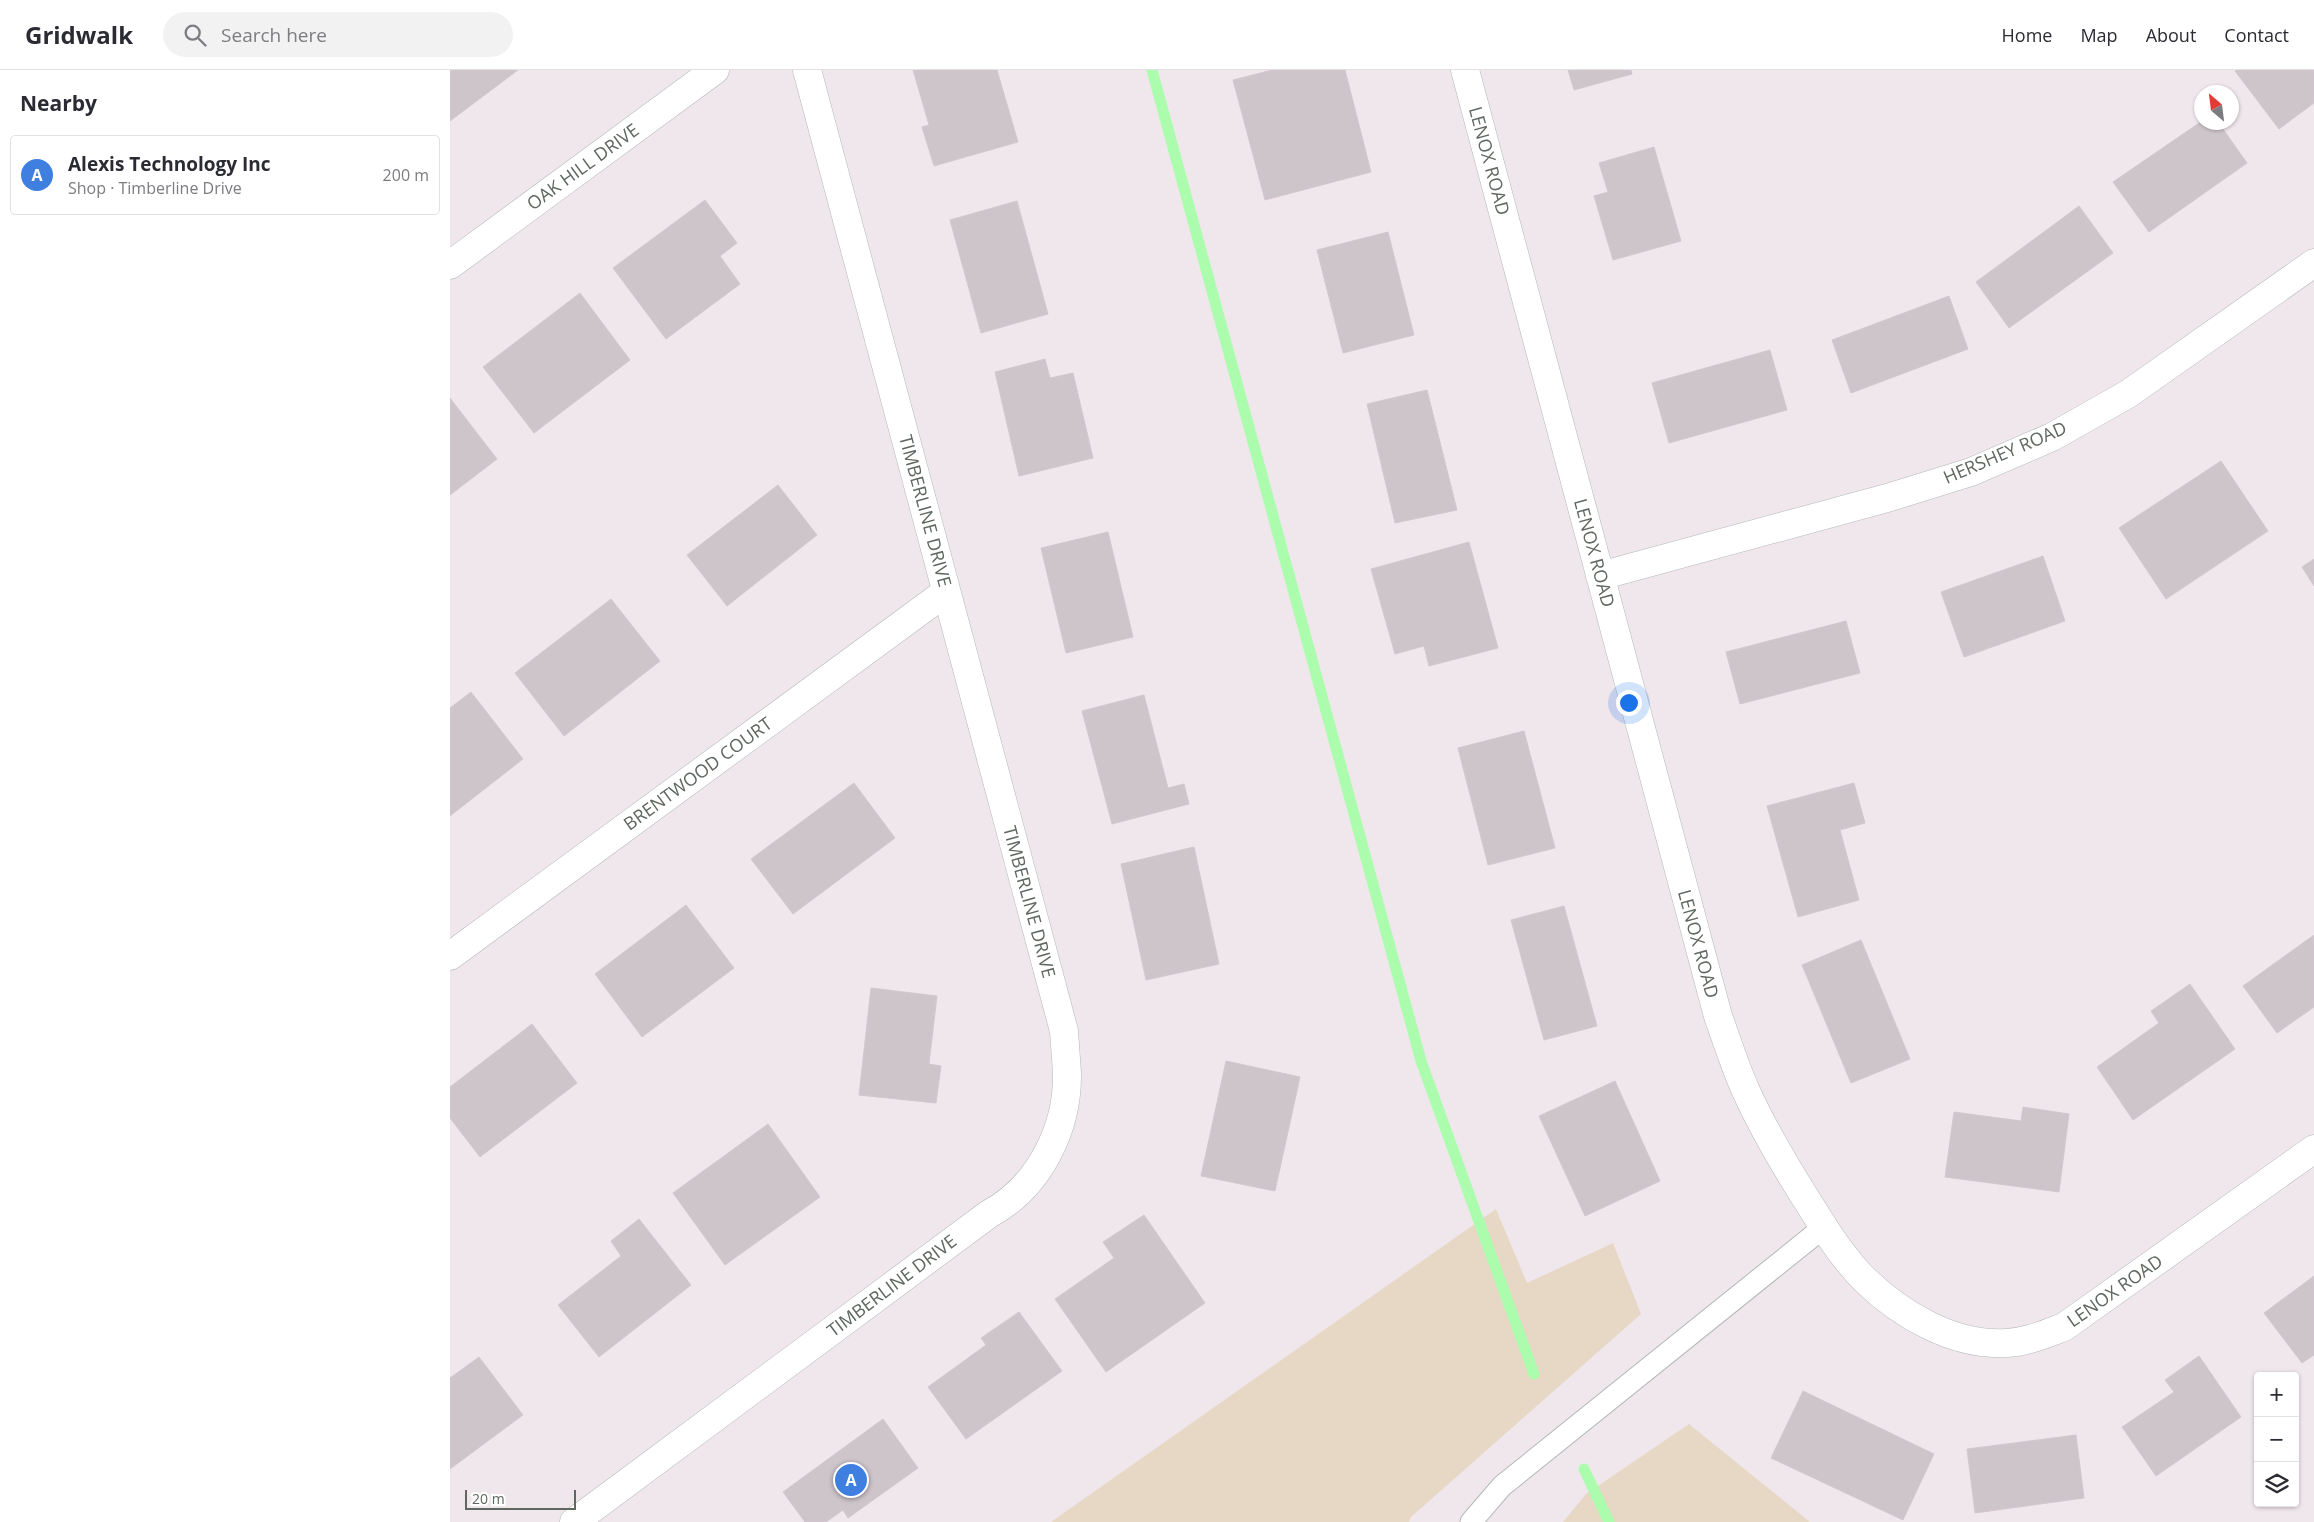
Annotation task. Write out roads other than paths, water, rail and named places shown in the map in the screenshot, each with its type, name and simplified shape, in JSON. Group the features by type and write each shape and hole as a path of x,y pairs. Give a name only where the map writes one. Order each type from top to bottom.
{"street":[{"name":"OAK HILL DRIVE","path":"450,265 715,70"},
{"name":"TIMBERLINE DRIVE","path":"574,1522 981,1220 1000,1208 1028,1185 1048,1154 1063,1108 1067,1075 1064,1031 807,70"},
{"name":"LENOX ROAD","path":"1465,70 1718,1016 1746,1090 1782,1162 1833,1242 1864,1279 1899,1309 1938,1330 1965,1338 2004,1343 2030,1340 2064,1327 2314,1149"},
{"name":"HERSHEY ROAD","path":"1600,576 1887,498 1971,472 2034,445 2128,394 2314,262"},
{"name":"BRENTWOOD COURT","path":"450,956 946,592"}],"lane":[{"path":"1471,1522 1502,1486 1824,1227"}],"waterway":[{"path":"1152,70 1421,1061 1534,1374"},
{"path":"1584,1469 1609,1522"}],"place":[{"name":"Alexis Technology Inc","path":"851,1480"}]}
